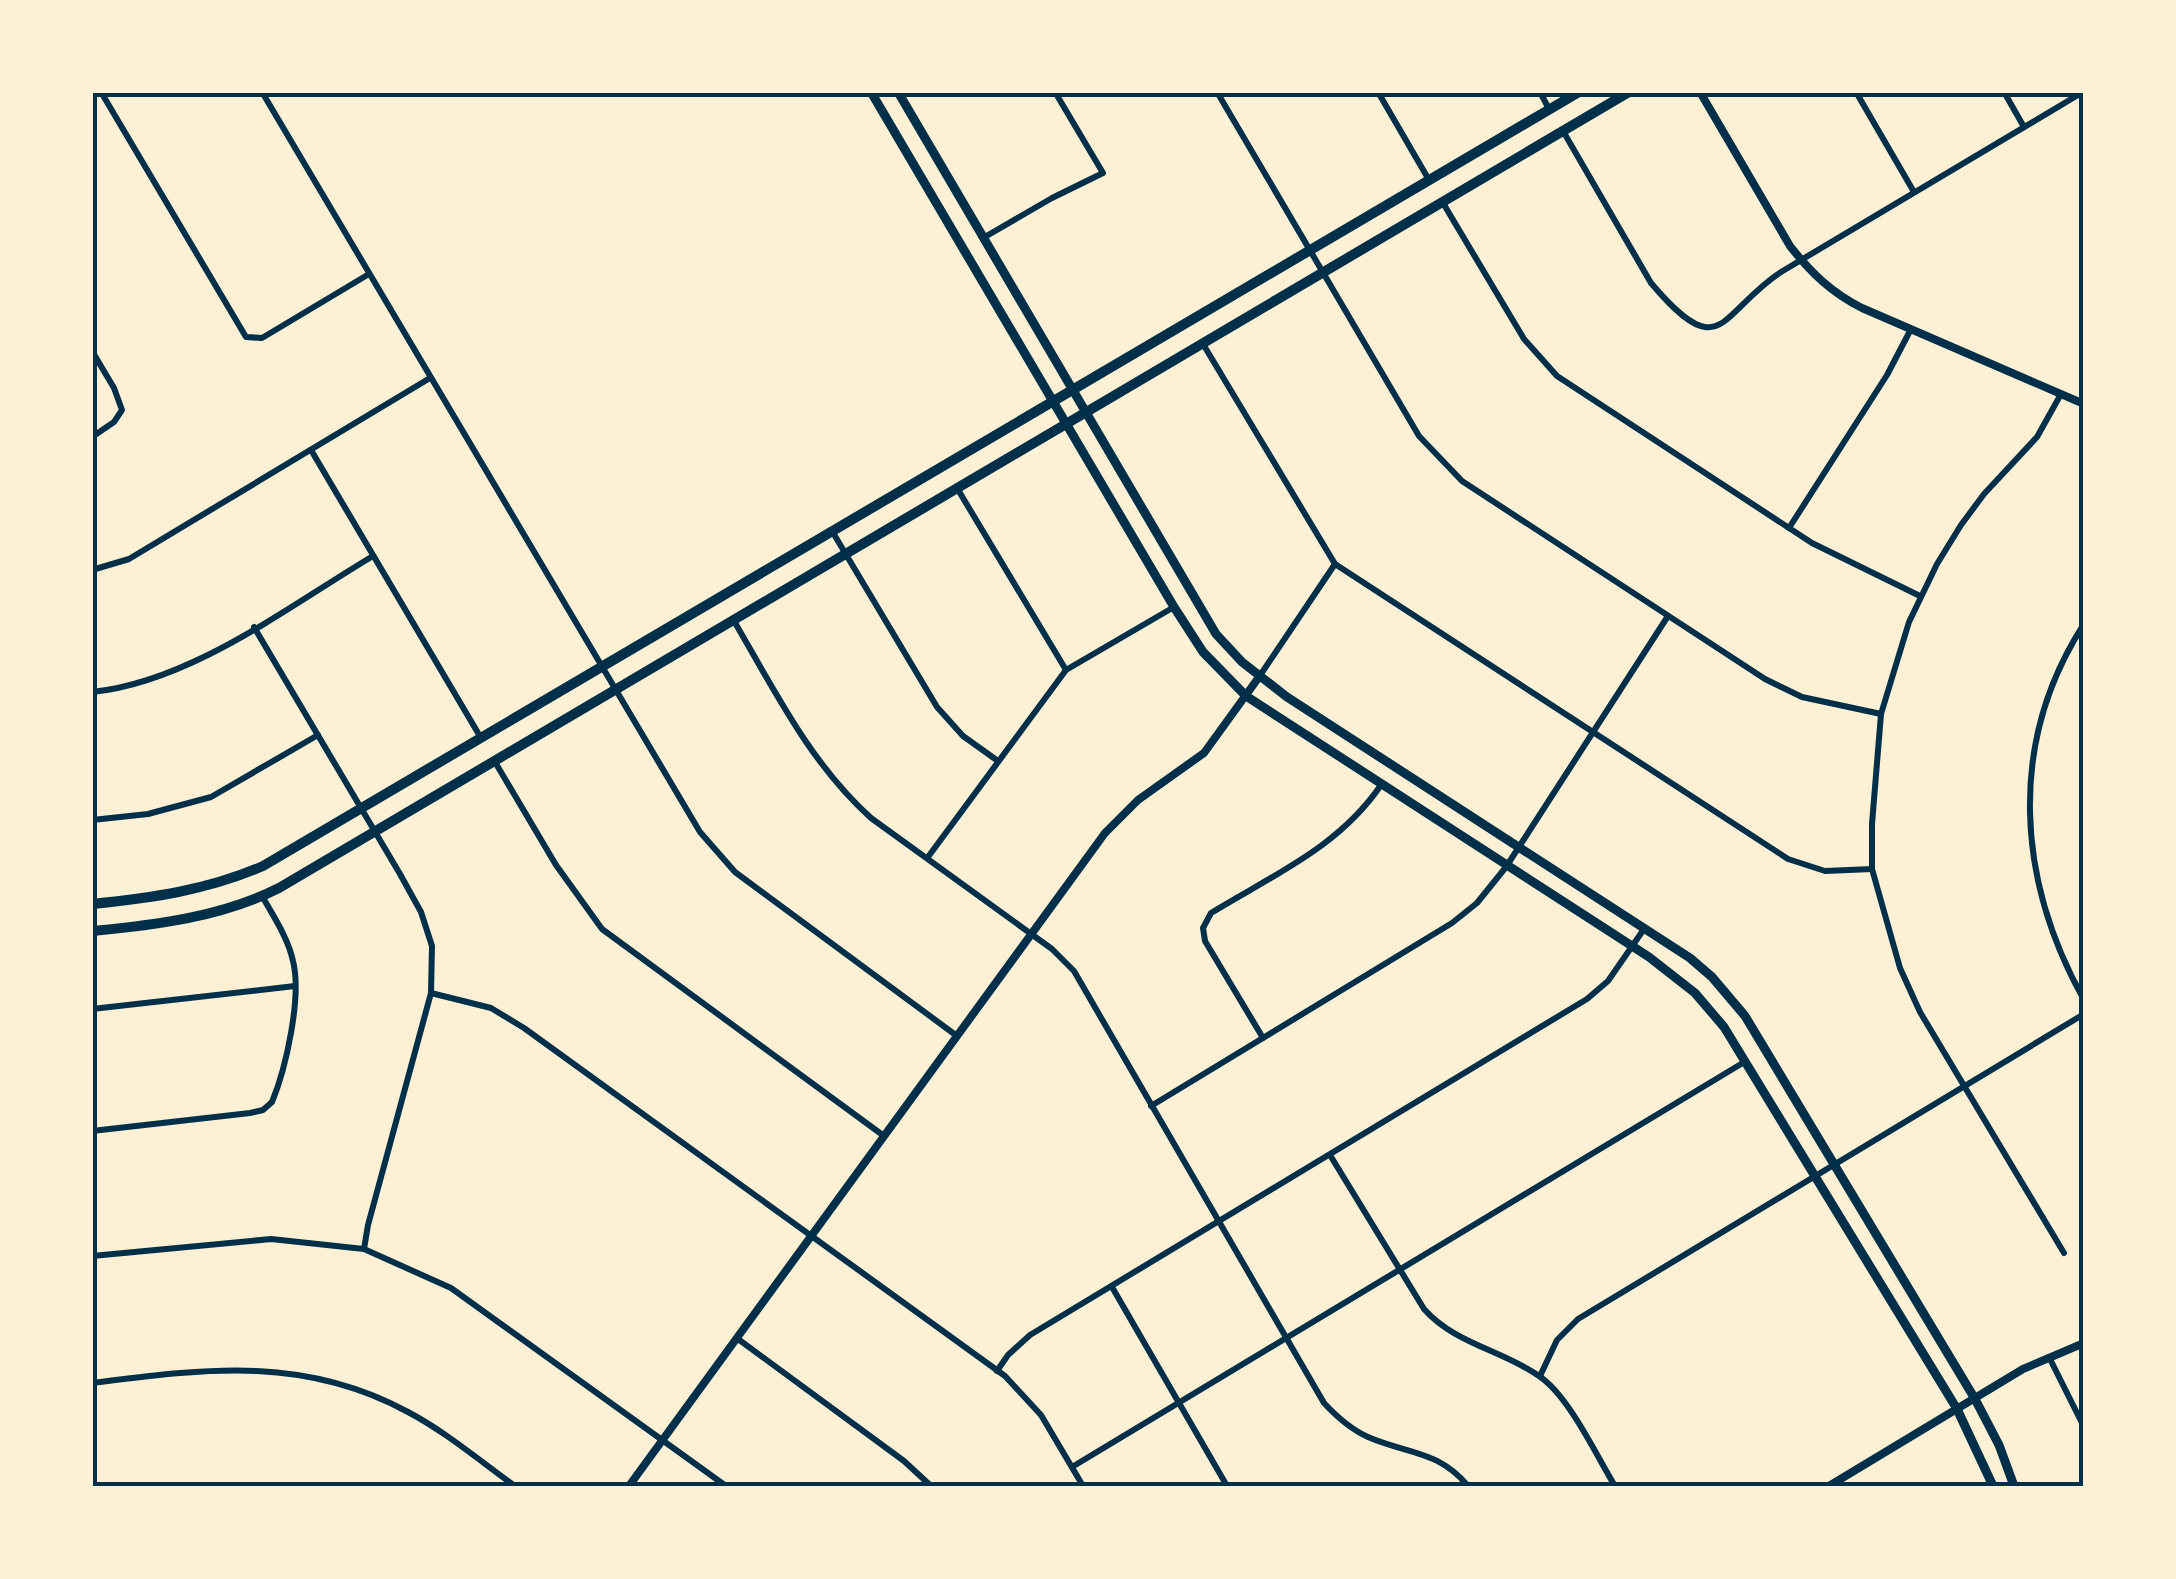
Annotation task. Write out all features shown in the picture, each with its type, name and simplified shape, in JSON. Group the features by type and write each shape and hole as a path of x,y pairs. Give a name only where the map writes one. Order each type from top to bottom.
{"main road":[{"path":"871,92 1204,652 1246,696 1670,971 1695,993 1746,1061 1957,1409 1993,1486"},
{"path":"898,92 1216,634 1259,678 1690,958 1726,992 1753,1029 1975,1399 1999,1445 2014,1486"},
{"path":"92,904 178,894 263,866 1579,92"},
{"path":"92,931 180,920 262,896 1629,92"},
{"path":"1881,1285 1900,1273"}],"street":[{"path":"101,92 246,337 262,338 369,274"},
{"path":"262,92 600,669 700,832 726,863 784,910 957,1036"},
{"path":"984,238 1103,173 1055,92"},
{"path":"1216,92 1419,436 1446,466 1476,490 1782,688 1816,701 1881,714"},
{"path":"1378,92 1429,180"},
{"path":"1540,92 1550,110"},
{"path":"1700,92 1801,260 1841,298 2084,404"},
{"path":"1856,92 1914,192"},
{"path":"2004,92 2024,127"},
{"path":"1563,131 1651,283 1692,322 1711,328 1724,324 1757,289 1801,260 2083,92"},
{"path":"1442,202 1512,322 1546,366 1592,401 1829,553 1920,596"},
{"path":"1790,528 1911,330"},
{"path":"1203,343 1334,564 1788,859 1825,871 1872,869"},
{"path":"92,351 122,410 114,422 92,437"},
{"path":"92,570 129,559 430,378"},
{"path":"2061,394 2037,436 1984,494 1962,525 1920,596 1897,654 1881,714 1873,791 1872,869 1900,968 1920,1012 2064,1253"},
{"path":"311,450 482,739"},
{"path":"957,488 1066,670"},
{"path":"832,531 937,707 964,736 998,761"},
{"path":"92,692 140,685 163,677 373,556"},
{"path":"629,1486 1118,818 1204,753 1334,564"},
{"path":"928,858 1066,670 1174,607"},
{"path":"1152,1106 1452,923 1477,903 1520,847 1668,616"},
{"path":"734,621 807,746 828,774 871,818 1052,949 1074,972 1324,1403 1351,1429 1378,1441 1422,1452 1441,1462 1468,1486"},
{"path":"2084,624 2065,656 2045,708 2033,762 2030,828 2042,906 2054,942 2084,1000"},
{"path":"254,627 375,832 426,924 432,946 431,993 364,1249"},
{"path":"92,820 168,810 211,797 318,736"},
{"path":"495,762 556,865 602,929 884,1136"},
{"path":"1263,1038 1204,941 1204,924 1210,913 1345,830 1382,785"},
{"path":"92,1131 267,1108 274,1097 290,1028 294,964 262,896"},
{"path":"997,1371 1030,1335 1587,999 1608,981 1644,929"},
{"path":"92,1009 294,986"},
{"path":"431,993 490,1008 511,1020 997,1371 1030,1400 1083,1486"},
{"path":"1540,1376 1557,1340 1578,1319 2084,1014"},
{"path":"1072,1466 1746,1061"},
{"path":"1330,1155 1424,1309 1444,1328 1540,1376 1565,1405 1615,1486"},
{"path":"92,1256 271,1239 364,1249 452,1288 726,1486"},
{"path":"1112,1287 1227,1486"},
{"path":"738,1340 904,1461 931,1486"},
{"path":"1830,1486 2049,1356 2084,1342"},
{"path":"2049,1356 2084,1428"},
{"path":"92,1383 227,1368 283,1372 321,1380 408,1411 515,1486"}]}
